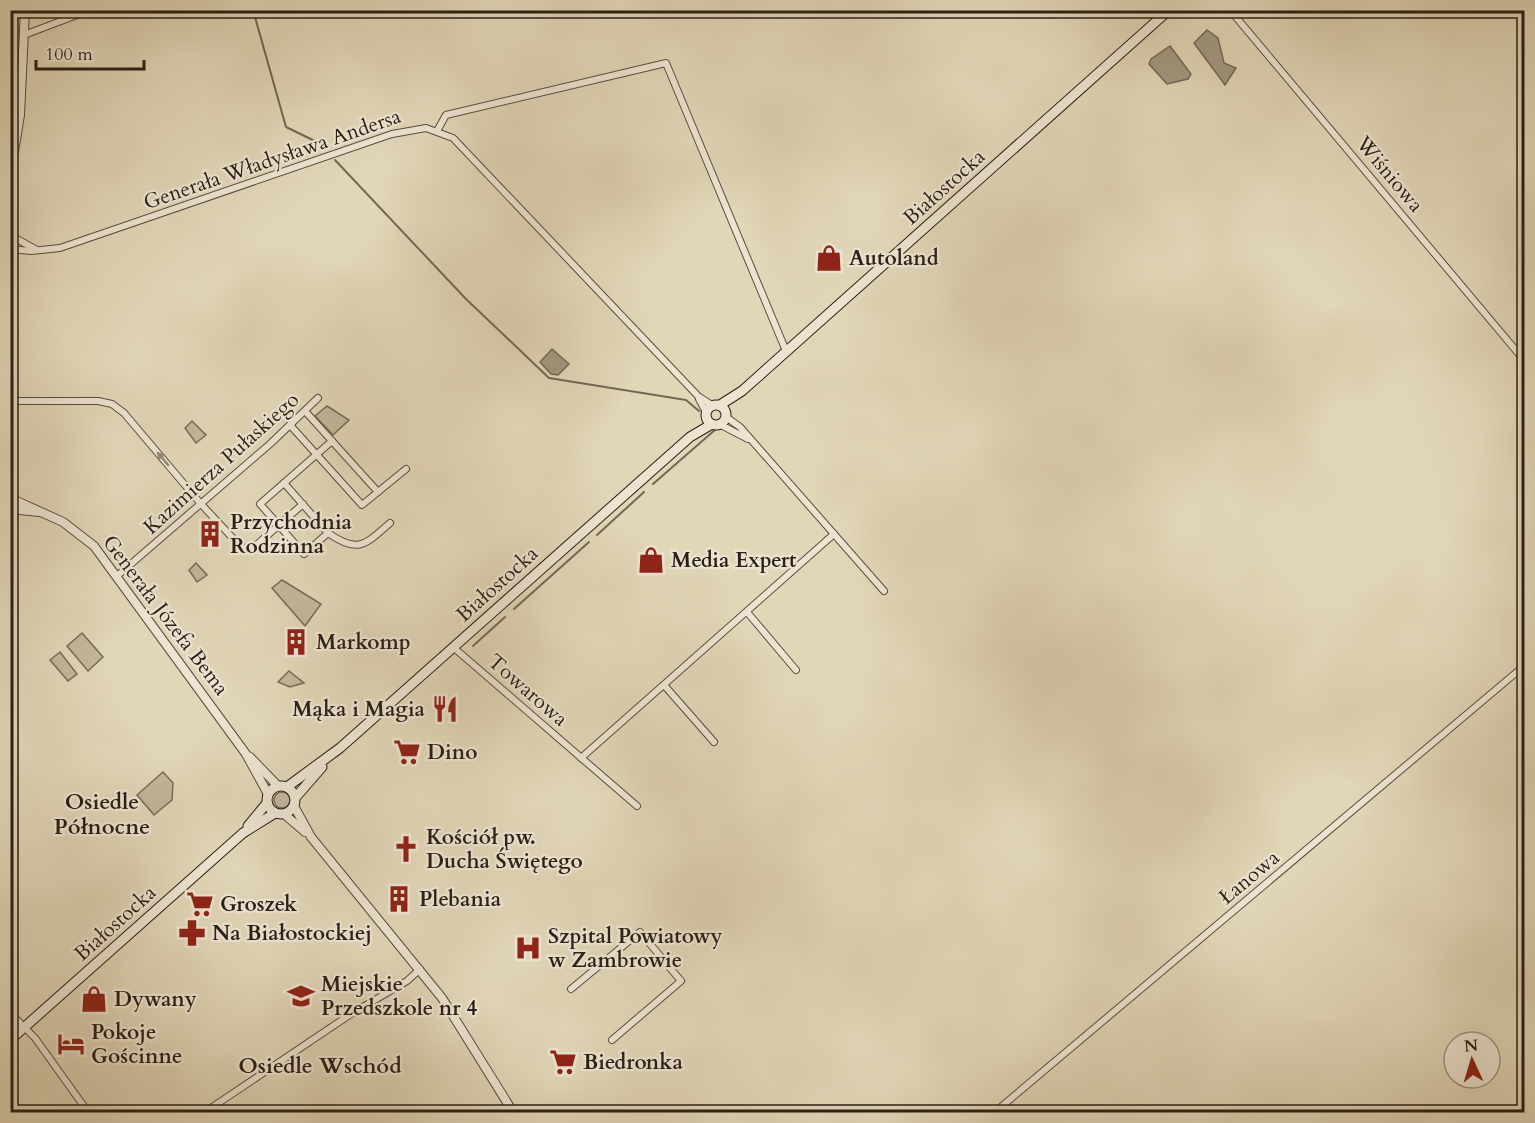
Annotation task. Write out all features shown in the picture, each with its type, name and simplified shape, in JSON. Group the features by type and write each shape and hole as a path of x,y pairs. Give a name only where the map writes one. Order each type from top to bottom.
{"main road":[{"name":"Białostocka","path":"690,437 721,420 742,391 1169,10"},
{"name":"Białostocka","path":"243,833 267,799 282,786 329,757 690,437 711,409 742,391"},
{"path":"711,409 721,420 707,420 711,409"},
{"name":"Białostocka","path":"10,1040 243,833 280,813 294,802 329,757"},
{"path":"282,786 294,802"},
{"path":"267,799 280,813"}],"street":[{"path":"10,176 20,115 25,10"},
{"path":"24,35 90,10"},
{"name":"Wiśniowa","path":"1230,10 1524,360"},
{"path":"711,409 453,138 437,131 446,115 666,63 786,351"},
{"name":"Generała Władysława Andersa","path":"10,249 60,248 392,134 413,128 437,131"},
{"path":"10,249 13,234 37,250"},
{"name":"Kazimierza Pułaskiego","path":"117,576 318,398"},
{"path":"10,401 98,401 112,404 124,413 201,504 242,548 254,547 303,504"},
{"path":"305,411 378,492"},
{"path":"721,420 740,427 884,591"},
{"path":"290,425 362,506 406,469"},
{"path":"328,533 304,554 260,504 332,441"},
{"path":"284,483 328,533 343,543 359,547 370,541 390,523"},
{"name":"Generała Józefa Bema","path":"10,498 29,504 40,513 78,532 94,546 246,754 267,799"},
{"path":"10,509 40,513"},
{"path":"581,759 834,534"},
{"path":"747,612 796,670"},
{"name":"Towarowa","path":"453,647 637,806"},
{"name":"Łanowa","path":"995,1113 1524,666"},
{"path":"664,685 714,742"},
{"name":"Generała Józefa Bema","path":"246,754 282,786"},
{"path":"294,802 311,837"},
{"path":"280,813 311,837 420,969 453,1013 513,1113"},
{"path":"572,989 640,932 681,981 612,1040"},
{"path":"205,1113 351,1014 407,981 420,969"},
{"path":"10,1013 25,1026 88,1113"}],"shaded area":[{"path":"1207,30 1218,38 1224,63 1236,68 1225,85 1194,43"},
{"path":"1170,46 1191,74 1188,79 1167,84 1149,64 1151,59"},
{"path":"552,349 569,364 558,375 551,374 540,362"},
{"path":"327,406 349,420 333,435 315,416"},
{"path":"192,421 206,435 196,443 185,428"},
{"path":"196,563 207,575 197,582 189,570"},
{"path":"282,580 321,604 305,626 272,588"},
{"path":"82,633 103,657 88,671 67,646"},
{"path":"60,652 77,674 68,681 50,660"},
{"path":"289,671 304,683 290,687 278,682"},
{"path":"163,772 173,783 172,800 154,815 137,795"},
{"path":"279,792 285,792 290,800 288,806 279,808 274,803 274,797"}],"waterway":[{"path":"253,10 286,127 323,145"},
{"path":"335,160 466,299 549,378 686,400 699,411"},
{"path":"653,484 716,429"},
{"path":"597,535 644,492"},
{"path":"514,609 589,542"},
{"path":"473,646 505,617"}],"place":[{"name":"Autoland","path":"829,258"},
{"name":"Przychodnia Rodzinna","path":"210,534"},
{"name":"Media Expert","path":"651,560"},
{"name":"Markomp","path":"296,642"},
{"name":"Mąka i Magia","path":"445,709"},
{"name":"Dino","path":"407,752"},
{"name":"Kościół pw. Ducha Świętego","path":"406,849"},
{"name":"Plebania","path":"399,899"},
{"name":"Groszek","path":"200,904"},
{"name":"Na Białostockiej","path":"192,933"},
{"name":"Szpital Powiatowy w Zambrowie","path":"528,948"},
{"name":"Miejskie Przedszkole nr 4","path":"301,996"},
{"name":"Dywany","path":"94,999"},
{"name":"Pokoje Gościnne","path":"71,1044"},
{"name":"Biedronka","path":"563,1062"}],"district":[{"name":"Osiedle Północne","path":"102,814"},
{"name":"Osiedle Wschód","path":"320,1065"}]}
